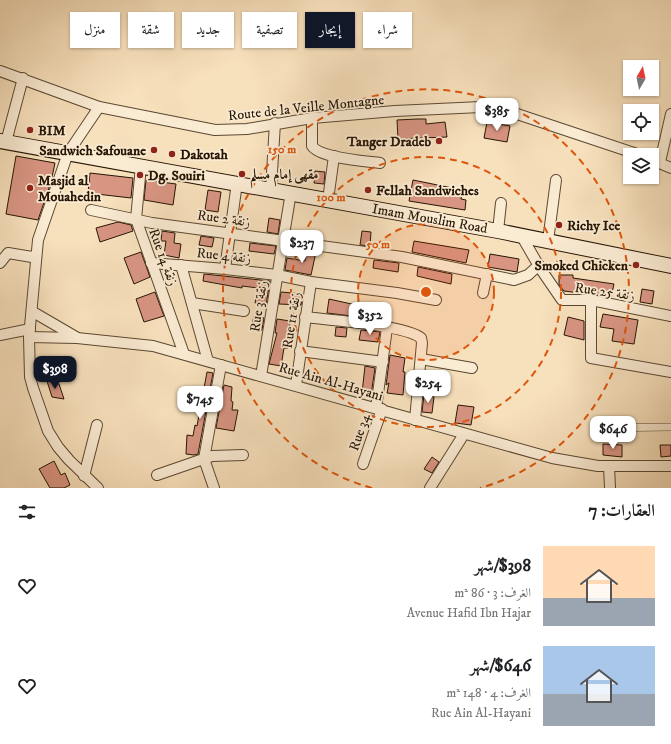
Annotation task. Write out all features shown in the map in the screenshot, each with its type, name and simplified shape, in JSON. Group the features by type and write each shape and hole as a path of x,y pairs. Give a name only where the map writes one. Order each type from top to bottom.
{"main road":[{"name":"Imam Mouslim Road","path":"3,142 498,230 671,266"}],"street":[{"name":"Route de la Veille Montagne","path":"0,71 23,78 27,81 99,107 215,130 236,130 312,118 394,111 481,107 512,112 623,149"},
{"path":"3,142 23,78"},
{"path":"98,488 84,476 58,447 48,431 38,407 30,377 30,333 38,240 68,154 99,107"},
{"path":"659,152 671,114"},
{"path":"312,118 312,146 316,151 334,156 380,163"},
{"path":"271,189 275,123"},
{"path":"328,200 334,156"},
{"path":"659,162 671,168"},
{"name":"Rue 14 زنقة","path":"141,166 136,218 184,354"},
{"path":"548,241 556,180"},
{"path":"225,269 236,190"},
{"name":"Rue 3 زنقة","path":"261,376 291,192"},
{"path":"498,230 501,203"},
{"name":"Rue 2 زنقة","path":"91,210 136,218 152,223 402,257 514,280 528,275 539,266"},
{"name":"Rue 25 زنقة","path":"521,235 539,266 562,300 591,300 671,316"},
{"path":"0,263 8,253 32,257 36,255"},
{"name":"Rue 4 زنقة","path":"151,263 277,275 311,282 436,300"},
{"path":"181,265 202,334 208,361"},
{"path":"483,293 487,274"},
{"name":"Rue 11 زنقة","path":"296,385 311,282"},
{"path":"591,300 591,358 671,372"},
{"path":"192,303 244,311"},
{"name":"Rue Ain Al-Hayani","path":"32,312 77,338"},
{"path":"305,317 387,328 414,334 421,338 421,359 415,420"},
{"name":"Rue 34","path":"363,464 379,408 387,328"},
{"name":"Rue Ain Al-Hayani","path":"0,335 30,333 153,346 379,408 415,420 552,458 609,466 671,466"},
{"path":"300,351 383,362"},
{"path":"421,359 472,368"},
{"path":"214,488 204,459 221,365"},
{"path":"84,476 97,424"},
{"path":"598,428 671,427"},
{"path":"430,488 464,434"},
{"path":"157,475 204,459 223,455 243,455"},
{"path":"609,466 610,488"}],"building":[{"path":"426,119 426,124 445,122 447,137 398,139 397,120"},
{"path":"487,122 510,126 507,142 484,138"},
{"name":"Masjid al Mouahedin","path":"16,156 55,163 51,182 38,220 6,214"},
{"path":"315,171 325,172 324,184 314,183"},
{"path":"90,173 133,178 131,198 88,193"},
{"path":"146,180 176,184 173,205 144,200"},
{"path":"413,180 462,190 461,199 466,200 465,210 409,201"},
{"path":"208,190 221,192 218,212 205,210"},
{"path":"269,218 280,220 278,234 267,232"},
{"path":"118,222 131,225 133,231 100,242 96,228"},
{"path":"162,231 175,233 174,243 181,244 179,258 164,255 166,241 161,241"},
{"path":"362,231 371,232 370,246 360,245"},
{"path":"201,236 214,238 212,247 199,245"},
{"path":"414,241 469,250 466,263 412,252"},
{"path":"250,243 276,246 274,254 249,251"},
{"path":"307,251 316,252 311,275 285,270 287,258 305,261"},
{"path":"141,252 150,277 134,284 124,258"},
{"path":"490,254 519,259 517,272 488,267"},
{"path":"374,260 399,263 398,272 373,268"},
{"path":"418,267 452,274 451,284 417,276"},
{"path":"204,274 270,281 266,305 255,303 258,288 242,286 242,288 203,281"},
{"path":"559,275 573,275 573,278 614,284 611,297 564,291 559,285"},
{"path":"642,289 654,291 652,304 640,302"},
{"path":"155,292 164,316 144,322 136,299"},
{"path":"281,292 303,294 301,305 279,304"},
{"path":"329,299 356,305 357,302 386,306 384,320 327,313"},
{"path":"603,314 638,320 634,344 612,341 614,329 600,327"},
{"path":"254,316 264,318 262,330 251,329"},
{"path":"568,317 584,321 584,340 564,335"},
{"path":"277,319 290,321 288,348 284,348 281,366 269,364 277,333 275,333"},
{"path":"336,327 347,328 346,337 335,336"},
{"path":"361,330 380,332 378,342 359,340"},
{"path":"390,355 405,358 403,372 405,372 403,395 387,393 389,383 386,385"},
{"path":"365,366 375,368 371,395 362,393"},
{"path":"207,372 213,373 198,454 186,454 187,435 193,436 195,425 197,426"},
{"path":"47,381 59,384 64,399 52,397"},
{"path":"224,385 232,387 232,410 238,410 234,431 216,428"},
{"path":"424,395 434,397 432,413 422,412"},
{"path":"458,405 474,407 471,425 455,423"},
{"path":"603,444 622,445 622,457 603,455"},
{"path":"660,445 671,445 671,456 661,457"},
{"path":"432,457 439,462 432,473 424,469"},
{"path":"54,461 61,475 65,473 70,485 64,488 50,488 39,469"}],"place":[{"name":"BIM","path":"30,130"},
{"name":"Tanger Dradeb","path":"439,141"},
{"name":"Sandwich Safouane","path":"154,150"},
{"name":"Dakotah","path":"172,154"},
{"name":"مقهى إمام مسلم","path":"242,174"},
{"name":"Dg. Souiri","path":"140,175"},
{"name":"Masjid al Mouahedin","path":"30,188"},
{"name":"Fellah Sandwiches","path":"368,190"},
{"name":"Richy Ice","path":"559,225"},
{"name":"Smoked Chicken","path":"636,265"}]}
